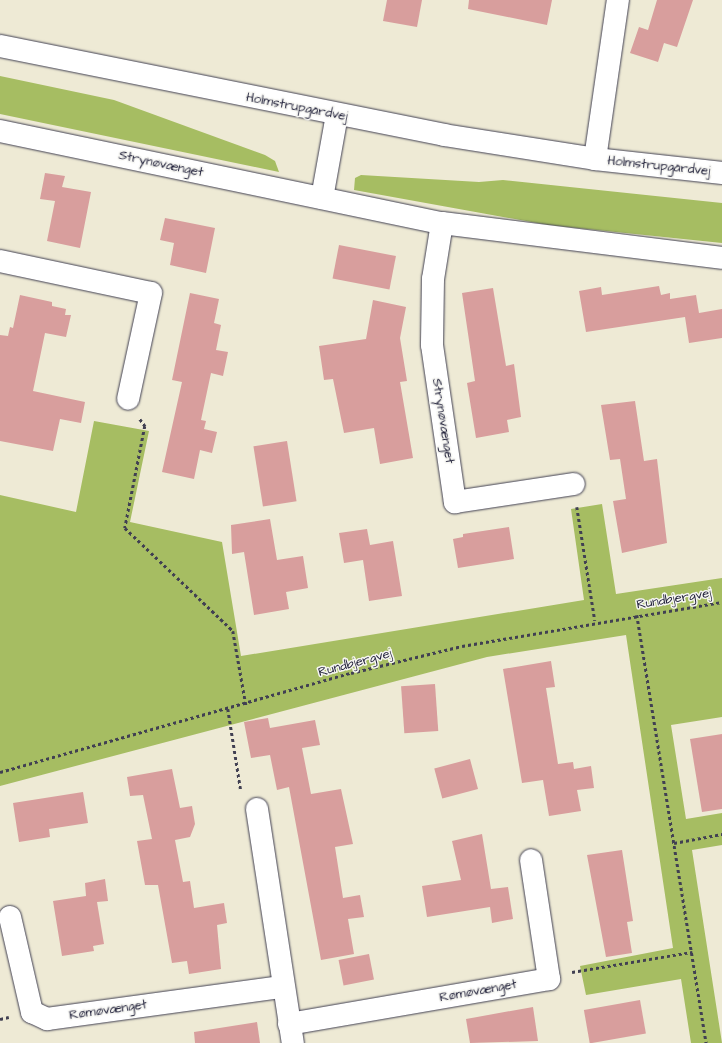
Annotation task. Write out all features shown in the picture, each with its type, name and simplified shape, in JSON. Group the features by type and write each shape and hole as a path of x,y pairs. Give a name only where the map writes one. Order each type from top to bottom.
{"street":[{"name":"Holmstrupgårdvej","path":"595,159 618,0"},
{"name":"Holmstrupgårdvej","path":"0,46 337,115 595,159 722,173"},
{"path":"322,198 337,115"},
{"name":"Strynøvænget","path":"0,131 442,223 722,258"},
{"name":"Strynøvænget","path":"442,223 433,279 432,345 455,502 574,484"},
{"path":"0,261 151,293 128,399"},
{"name":"Rømøvænget","path":"257,809 282,987 291,1034 549,979"},
{"path":"531,860 549,979"},
{"name":"Rømøvænget","path":"10,917 32,1012 47,1018 282,987"}],"path":[{"path":"128,399 145,426 125,528 233,631 246,704"},
{"path":"574,484 595,621"},
{"name":"Rundbjergvej","path":"0,772 228,708 462,646 595,621 722,602"},
{"path":"637,615 706,1043"},
{"path":"228,708 244,810 257,809"},
{"path":"674,843 722,834"},
{"path":"549,979 584,969 692,952"}],"green space":[{"path":"0,76 114,100 265,155 275,161 279,172 0,114"},
{"path":"361,175 479,182 503,180 722,203 722,243 548,225 354,190 355,178"},
{"path":"94,421 149,431 130,522 222,542 241,656 584,600 571,509 602,504 616,594 722,578 722,717 671,725 686,819 722,813 722,845 692,850 722,1043 691,1043 681,979 586,995 580,966 673,948 626,635 487,657 0,786 0,495 76,512"}],"building":[{"path":"387,0 422,0 417,27 383,21"},
{"path":"469,0 552,0 547,25 468,9"},
{"path":"657,0 693,0 677,47 664,43 658,62 630,53 639,27 648,30"},
{"path":"45,173 65,176 62,187 91,192 80,248 47,241 55,201 40,199"},
{"path":"165,218 215,228 206,273 170,265 174,243 160,240"},
{"path":"339,245 396,256 389,289 333,278"},
{"path":"659,286 661,295 670,293 670,299 696,295 699,313 722,309 722,338 689,343 685,317 586,332 579,291 601,287 602,295"},
{"path":"493,288 506,366 514,364 521,417 507,420 509,432 476,438 467,383 475,381 462,293"},
{"path":"190,293 219,299 214,323 221,325 216,350 228,352 223,376 211,373 201,420 206,421 204,429 217,432 212,453 200,450 194,479 162,472 182,382 172,380"},
{"path":"20,295 52,302 52,306 66,309 65,315 71,315 66,337 45,333 33,391 85,402 81,423 60,419 53,451 0,441 0,335 8,336 10,327 13,328"},
{"path":"373,300 406,307 400,338 407,381 400,382 413,458 380,464 374,428 344,433 333,379 324,380 319,346 366,339"},
{"path":"635,401 644,461 657,459 667,543 622,553 613,501 626,499 620,459 610,460 601,405"},
{"path":"287,441 297,501 263,507 253,446"},
{"path":"270,519 277,560 303,556 308,588 286,592 289,609 254,615 244,552 232,554 231,525"},
{"path":"509,527 514,559 458,568 453,539 463,537 463,534"},
{"path":"367,529 370,545 393,541 402,596 369,601 363,560 344,563 339,533"},
{"path":"551,661 555,687 546,688 558,764 573,762 574,769 591,766 594,788 577,790 581,811 549,816 543,780 522,783 503,669"},
{"path":"435,684 438,731 404,733 401,686"},
{"path":"268,718 270,728 315,720 320,745 302,748 311,794 341,789 353,844 335,847 343,898 360,895 364,917 348,919 354,954 321,960 289,787 277,790 270,755 251,758 244,722"},
{"path":"722,734 722,809 702,812 690,739"},
{"path":"470,759 478,789 442,799 434,769"},
{"path":"172,769 180,808 192,806 195,824 190,837 175,840 183,882 190,881 194,908 224,903 227,923 217,925 221,969 189,974 187,961 172,963 158,885 145,885 137,841 152,839 143,795 130,796 127,777"},
{"path":"83,792 88,823 49,829 50,837 19,842 13,803"},
{"path":"482,834 491,889 508,887 513,919 492,923 490,907 427,917 422,886 461,880 452,841"},
{"path":"622,850 633,921 627,922 632,953 606,957 587,855"},
{"path":"105,879 108,901 97,902 104,944 93,946 94,951 62,956 53,901 86,896 85,883"},
{"path":"369,954 374,980 344,985 339,960"},
{"path":"640,1000 646,1033 590,1043 584,1010"},
{"path":"533,1007 538,1041 470,1043 466,1019"},
{"path":"257,1022 260,1043 195,1043 194,1032"}]}
